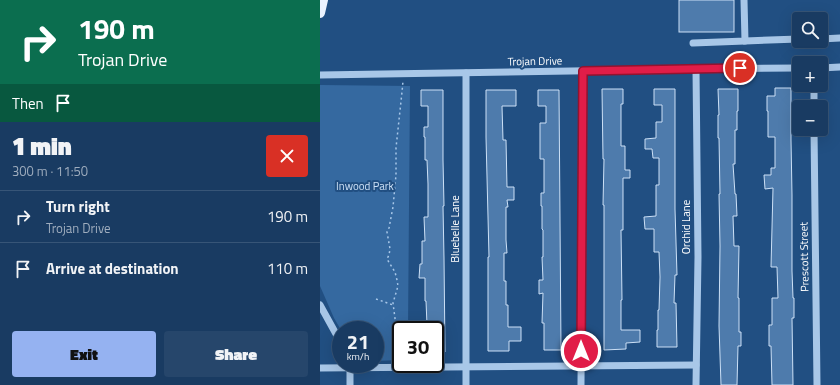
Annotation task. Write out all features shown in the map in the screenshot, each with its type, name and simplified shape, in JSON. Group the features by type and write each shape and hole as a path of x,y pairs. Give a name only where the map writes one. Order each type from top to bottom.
{"main road":[{"path":"320,13 324,0"}],"street":[{"path":"744,0 745,41"},
{"path":"828,39 840,38"},
{"path":"693,43 792,39"},
{"name":"Trojan Drive","path":"320,74 792,68"},
{"path":"828,68 840,68"},
{"name":"Orchid Lane","path":"696,69 698,257 696,385"},
{"path":"581,385 583,71"},
{"name":"Bluebelle Lane","path":"466,73 466,385"},
{"name":"Prescott Street","path":"814,136 816,385"},
{"path":"320,305 332,327"},
{"path":"444,367 696,365"},
{"path":"320,368 332,367"},
{"path":"350,373 350,385"}],"path":[{"path":"395,321 393,305 398,286 395,272 387,259 390,249 387,232 393,207 396,175 396,148 403,73"},
{"path":"376,299 393,305"}],"green space":[{"name":"Inwood Park","path":"320,85 410,86 408,321 392,321 392,360 384,361 384,321 336,321 320,286"}],"building":[{"path":"679,0 734,0 734,32 679,32"},
{"path":"775,88 791,88 792,271 794,298 794,318 792,318 793,385 772,385 771,346 769,346 769,325 772,325 772,298 778,298 777,267 771,267 773,188 765,189 764,175 771,175 771,168 775,168 775,137 768,137 767,96 775,96"},
{"path":"602,89 623,89 623,104 621,104 621,146 625,146 625,170 630,170 630,178 623,178 623,230 621,230 621,330 640,330 640,342 626,343 626,349 604,350 604,159"},
{"path":"654,89 675,89 675,209 677,275 675,275 674,303 676,303 677,347 657,347 660,277 659,252 654,252 654,229 645,229 644,217 656,216 656,185 659,185 659,158 653,158 652,149 645,149 645,139 656,138 656,122 662,122 662,105 654,105"},
{"path":"718,89 738,89 737,130 735,130 735,164 733,164 737,216 733,216 734,246 739,246 738,298 739,332 741,332 741,346 738,346 737,385 721,385 719,326 720,194"},
{"path":"421,90 443,90 445,352 444,321 427,321 425,278 419,278 420,264 422,264 422,241 425,241 424,217 428,217 427,160 425,160 424,127 428,127 428,106 421,106"},
{"path":"486,90 516,90 516,106 502,106 503,140 506,140 507,187 514,187 514,200 507,200 508,207 506,207 507,253 504,253 504,281 506,281 506,305 508,305 508,327 521,327 521,341 509,341 509,351 488,351 489,257"},
{"path":"538,90 559,90 561,350 544,350 544,323 542,323 543,293 539,294 539,280 543,280 541,193 544,193 544,159 540,159 540,123 546,123 546,106 538,106"}],"route":[{"path":"581,351 583,71 740,68"}]}
